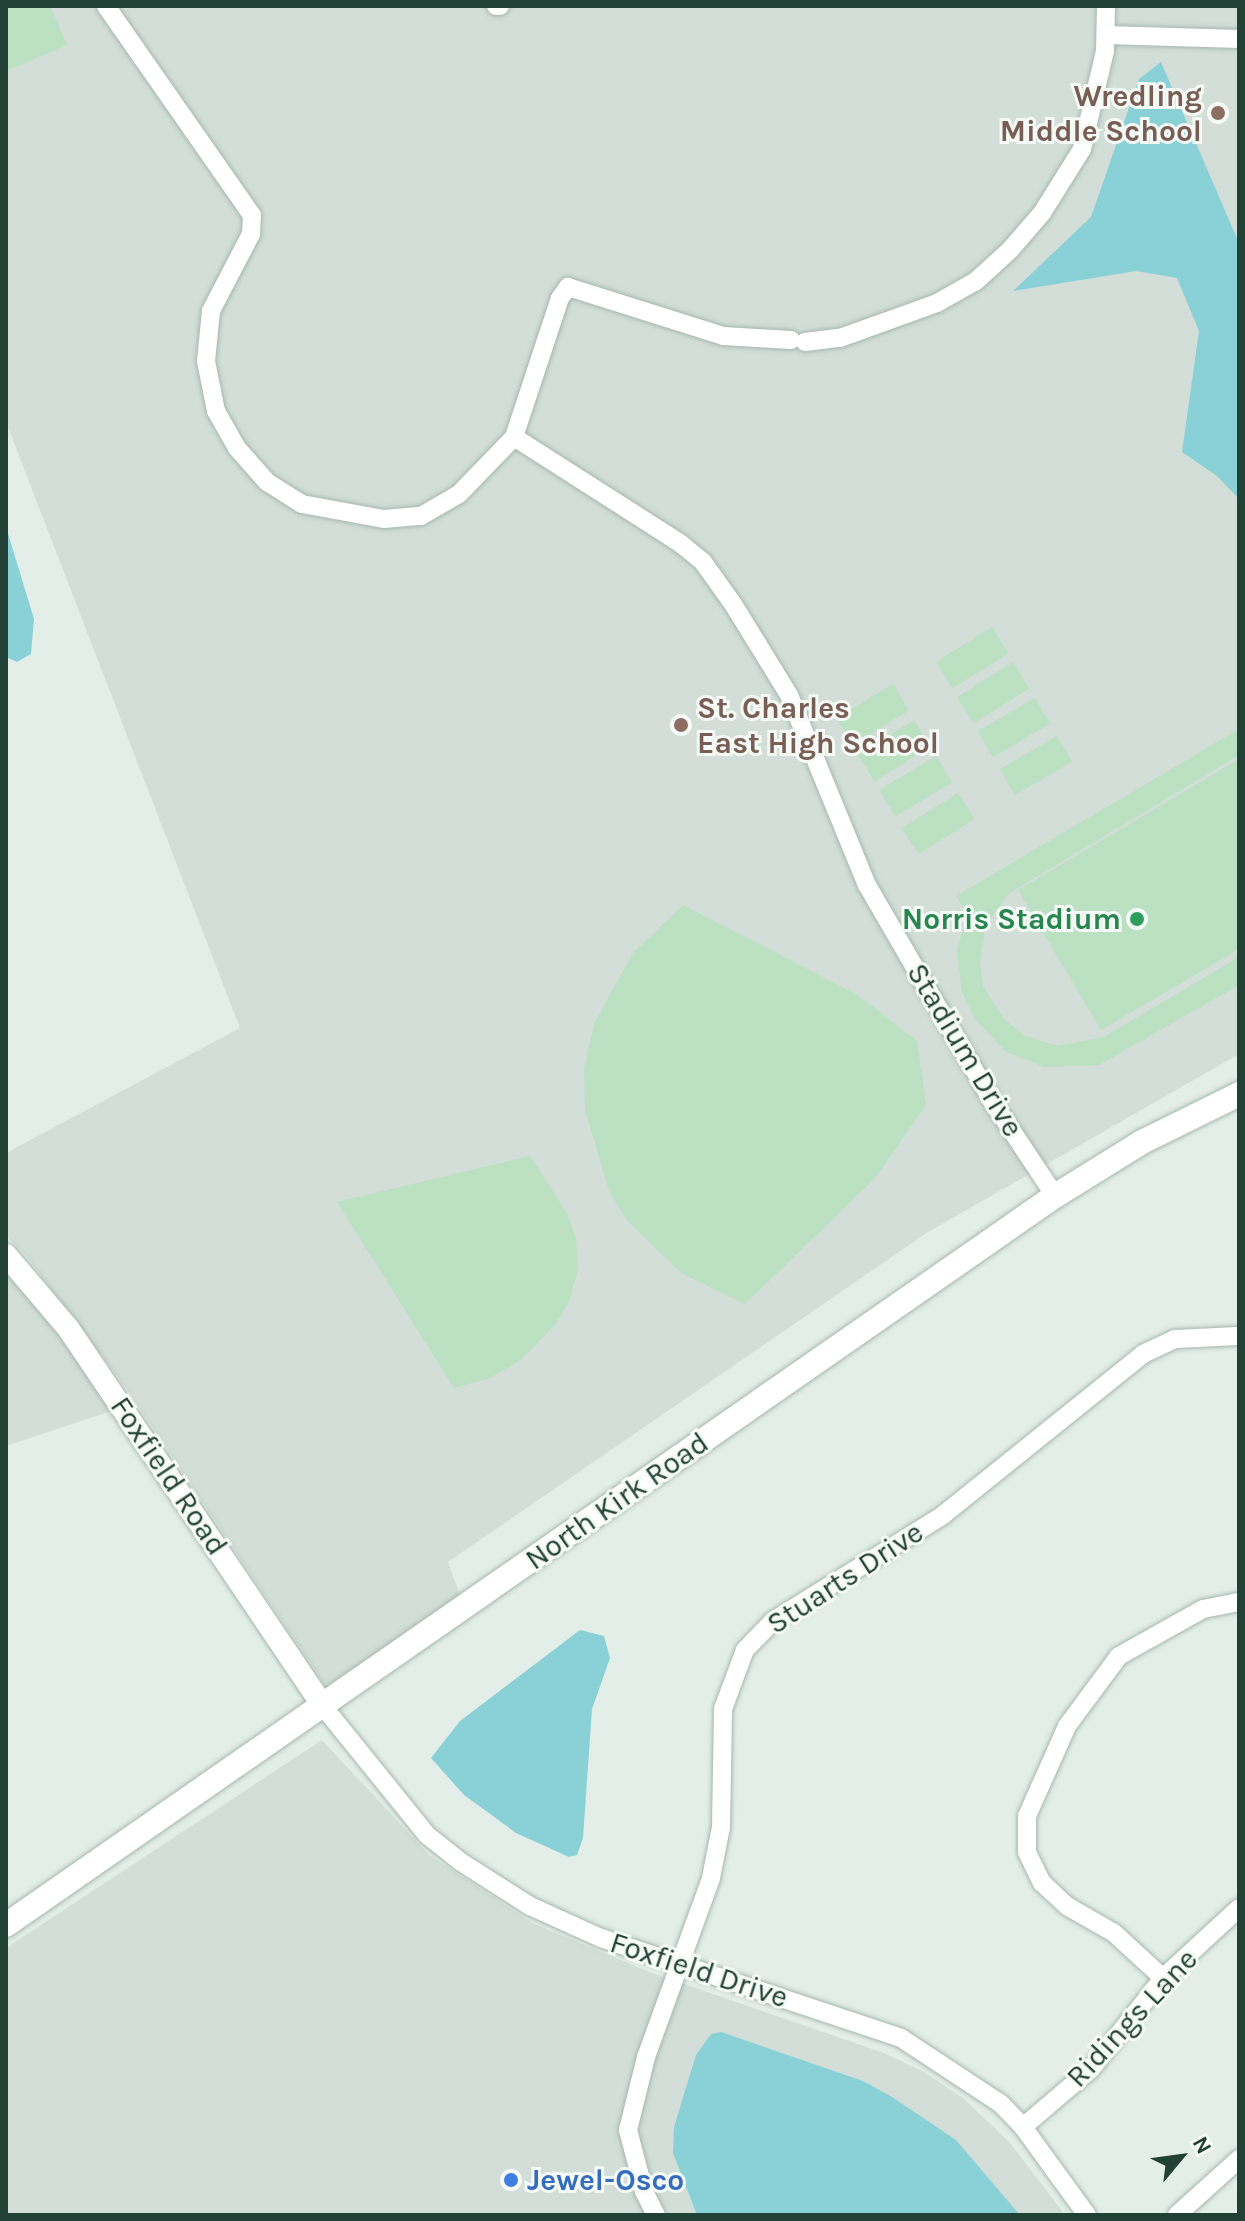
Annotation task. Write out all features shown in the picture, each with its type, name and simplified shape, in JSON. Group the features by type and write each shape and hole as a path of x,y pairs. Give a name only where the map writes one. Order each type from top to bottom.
{"main road":[{"name":"North Kirk Road","path":"6,1925 1055,1196 1142,1142 1239,1094"}],"street":[{"path":"106,6 244,196 252,215 251,234 211,311 206,361 216,411 237,448 267,482 302,504 341,514 384,519 421,516 459,494 514,437 560,298 568,287 723,336 798,341 840,338 937,303 976,281 1010,250 1042,213 1082,149 1107,35 1106,6"},
{"path":"1107,35 1239,39"},
{"name":"Stadium Drive","path":"514,437 681,544 703,562 761,643 789,695 832,811 867,885 992,1101 1055,1196"},
{"name":"Foxfield Road","path":"6,1255 68,1328 322,1705"},
{"name":"Stuarts Drive","path":"656,2215 644,2191 628,2130 646,2057 711,1878 721,1827 726,1691 737,1663 758,1634 943,1515 1143,1354 1175,1339 1239,1336"},
{"path":"1163,1978 1114,1933 1067,1906 1042,1883 1027,1852 1027,1816 1067,1726 1119,1656 1203,1609 1239,1602"},
{"name":"Foxfield Drive","path":"322,1705 427,1835 461,1862 530,1906 680,1967 901,2038 1001,2104 1023,2127 1087,2215"},
{"name":"Ridings Lane","path":"1023,2127 1091,2069 1163,1978 1239,1908"},
{"path":"1177,2215 1239,2159"}],"shaded area":[{"name":"St. Charles East High School","path":"6,6 1239,6 1239,1054 928,1232 448,1562 461,1598 327,1688 127,1389 24,1253 6,1236 6,1153 240,1028 6,422"},
{"path":"6,1269 69,1342 117,1409 6,1446"},
{"path":"322,1740 429,1855 534,1924 652,1973 884,2053 924,2072 964,2099 1010,2143 1065,2215 6,2215 6,1948"}],"green space":[{"path":"6,6 50,6 67,45 6,71"},
{"path":"992,627 1008,653 952,688 936,662"},
{"path":"1013,662 1029,688 973,723 957,697"},
{"path":"893,684 909,711 852,745 836,718"},
{"path":"1035,698 1050,724 993,757 978,731"},
{"path":"914,720 930,746 874,781 858,755"},
{"path":"1239,729 1239,755 1008,894 985,927 980,962 983,986 1004,1019 1025,1036 1058,1046 1104,1037 1239,957 1239,985 1099,1065 1044,1067 1005,1051 975,1019 962,992 957,951 967,913 956,896"},
{"path":"1057,736 1072,762 1015,795 1000,769"},
{"path":"936,756 952,783 895,817 879,790"},
{"name":"Norris Stadium","path":"1239,759 1239,949 1101,1030 1018,890"},
{"path":"958,793 974,819 918,854 902,828"},
{"path":"683,905 856,994 917,1041 926,1105 875,1178 745,1304 681,1273 627,1220 609,1191 585,1109 584,1068 595,1022 633,953"},
{"path":"530,1156 567,1213 576,1239 578,1269 570,1299 555,1325 521,1360 490,1378 454,1388 337,1202"}],"water":[{"path":"1161,62 1239,243 1239,499 1217,476 1182,452 1199,331 1177,278 1136,271 1013,291 1091,217 1139,79"},
{"path":"6,527 34,619 31,654 17,662 6,657"},
{"path":"580,1630 604,1636 610,1658 592,1709 583,1838 577,1855 569,1857 516,1833 464,1795 431,1758 460,1721"},
{"path":"721,2032 863,2081 892,2097 956,2140 1020,2215 697,2215 673,2153 674,2127 696,2055 711,2034"}],"place":[{"name":"Wredling Middle School","path":"1218,113"},
{"name":"St. Charles East High School","path":"681,725"},
{"name":"Norris Stadium","path":"1137,919"},
{"name":"Jewel-Osco","path":"511,2180"}]}
